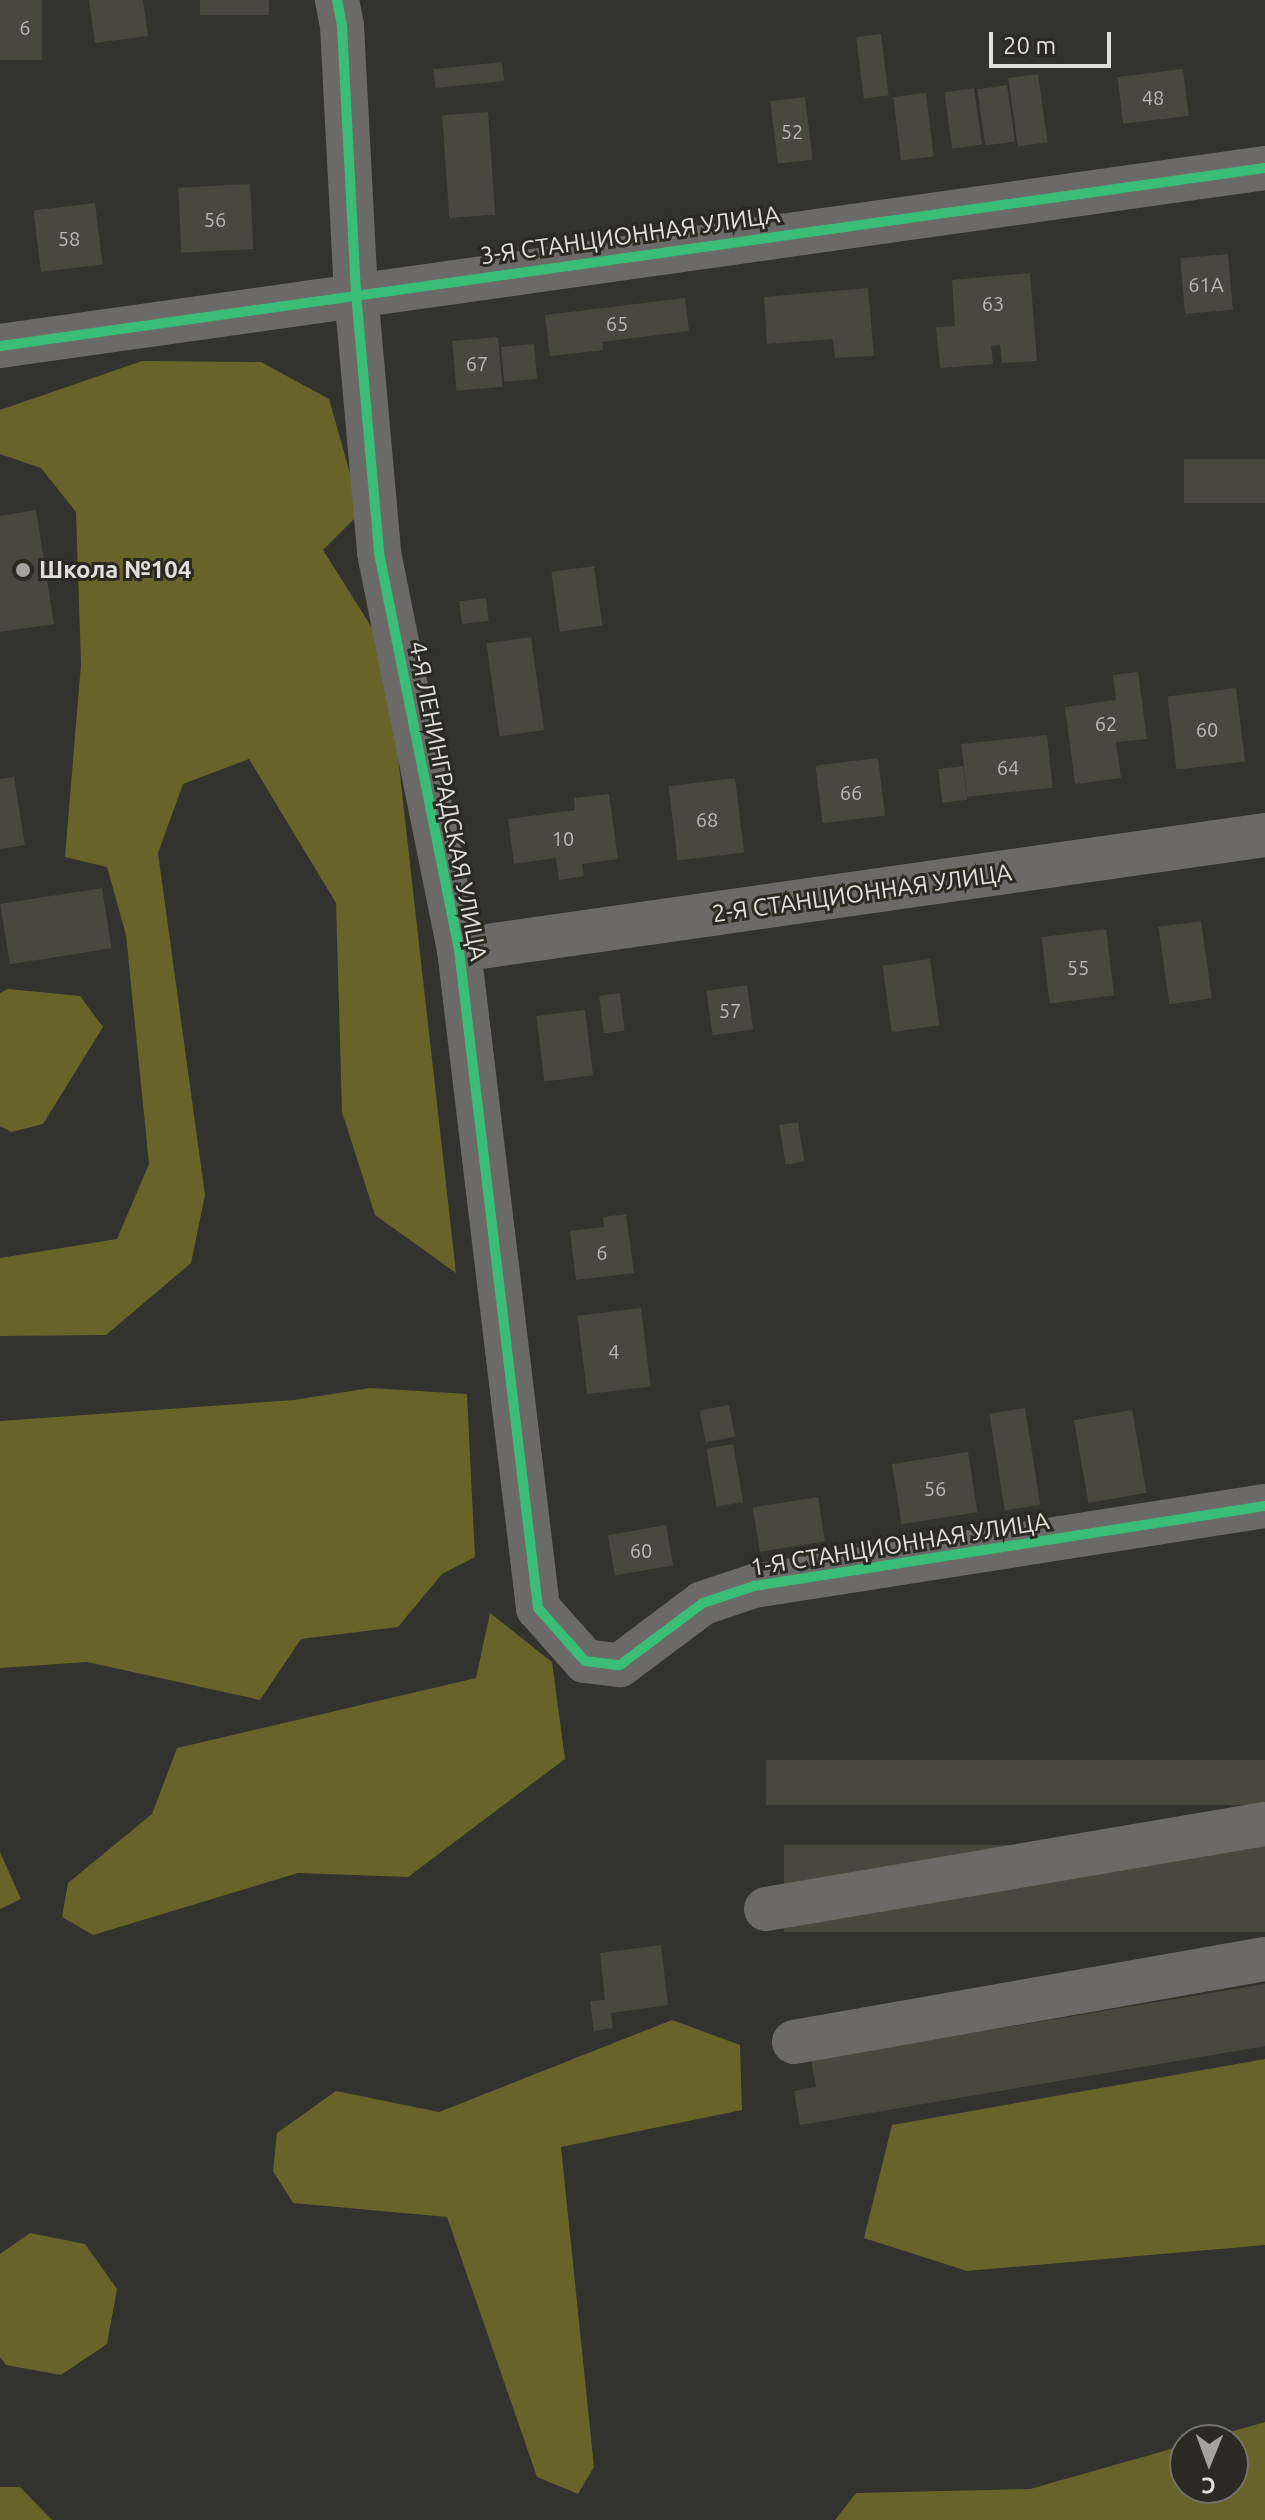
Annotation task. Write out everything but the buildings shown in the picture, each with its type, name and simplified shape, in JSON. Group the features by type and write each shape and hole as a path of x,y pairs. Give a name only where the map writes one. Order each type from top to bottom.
{"street":[{"name":"4-Я ЛЕНИНГРАДСКАЯ УЛИЦА","path":"337,0 342,26 356,293 379,553 459,950 538,1608"},
{"name":"3-Я СТАНЦИОННАЯ УЛИЦА","path":"0,346 356,293 1265,168"},
{"name":"2-Я СТАНЦИОННАЯ УЛИЦА","path":"459,950 1265,835"},
{"name":"1-Я СТАНЦИОННАЯ УЛИЦА","path":"538,1608 585,1661 620,1665 703,1603 754,1586 1265,1506"},
{"path":"766,1909 1265,1824"},
{"path":"794,2042 1265,1959"}],"shaded area":[{"path":"142,361 261,362 329,399 361,512 323,550 386,650 456,1273 375,1215 342,1112 336,903 249,759 183,784 158,853 205,1195 191,1263 106,1335 0,1336 0,1258 117,1239 149,1164 126,935 107,867 65,857 81,664 76,512 41,468 0,454 0,410"},
{"path":"8,989 80,996 103,1027 43,1124 11,1132 0,1126 0,993"},
{"path":"370,1388 467,1394 475,1557 442,1574 398,1627 301,1639 260,1700 87,1662 0,1668 0,1421 294,1400"},
{"path":"490,1613 552,1662 565,1759 408,1877 298,1873 93,1935 62,1917 68,1883 152,1814 177,1748 476,1678"},
{"path":"0,1852 21,1899 0,1909"},
{"path":"672,2020 740,2045 742,2110 561,2147 594,2467 578,2494 537,2477 447,2217 293,2203 273,2171 277,2133 336,2091 439,2112"},
{"path":"1265,2059 1265,2245 967,2271 864,2238 892,2125"},
{"path":"30,2233 85,2244 117,2289 107,2344 61,2375 6,2365 0,2357 0,2254"},
{"path":"1265,2422 1265,2520 835,2520 856,2493 1030,2489 1169,2450 1169,2504 1249,2504 1249,2427"},
{"path":"0,2487 20,2487 52,2520 0,2520"}],"cycle path":[{"path":"337,0 342,26 356,293 379,553 459,950 538,1608 585,1661 620,1665 703,1603 754,1586 1265,1506"},
{"path":"0,346 1265,168"}],"place":[{"name":"Школа №104","path":"23,570"}]}
